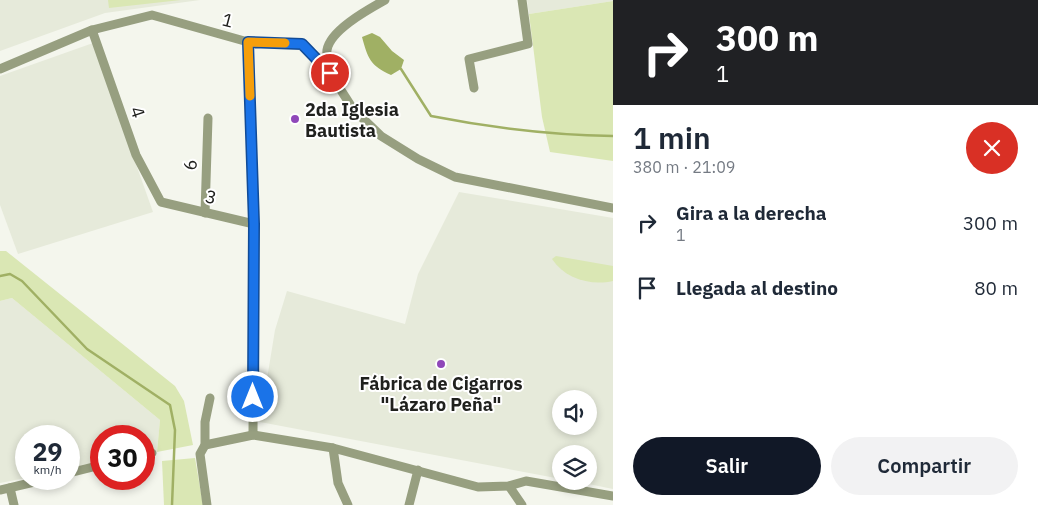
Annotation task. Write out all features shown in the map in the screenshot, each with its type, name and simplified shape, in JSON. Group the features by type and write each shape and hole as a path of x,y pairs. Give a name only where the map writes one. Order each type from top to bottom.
{"street":[{"path":"330,73 327,51 331,38 365,11 385,0"},
{"path":"474,88 469,59 528,44 522,0"},
{"name":"1","path":"0,69 92,30 152,15 248,42 302,44 330,73 353,109 382,136 418,159 455,177 613,208"},
{"name":"4","path":"92,30 136,155 161,202"},
{"path":"248,42 254,224 253,435"},
{"name":"6","path":"205,213 208,118"},
{"name":"3","path":"161,202 254,224"},
{"path":"207,505 200,454 205,445 205,422 210,398"},
{"path":"205,445 253,435 333,448 478,487 509,486 526,482 613,496"},
{"path":"333,448 338,483 348,505"},
{"path":"408,505 418,470"},
{"path":"509,486 522,505"},
{"path":"0,490 15,487"},
{"path":"10,488 14,505"}],"shaded area":[{"path":"0,0 200,0 105,13 0,51"},
{"path":"108,0 181,0 109,8"},
{"path":"527,0 613,0 613,1 529,14"},
{"path":"613,1 613,161 550,152 542,117 529,14"},
{"path":"372,33 380,37 392,51 404,60 401,69 391,75 378,68 371,61 362,37"},
{"path":"93,43 153,212 18,254 0,205 0,76"},
{"name":"Fábrica de Cigarros \"Lázaro Peña\"","path":"459,192 613,218 613,489 597,486 597,445 552,445 552,477 260,422 275,330 287,291 405,324 418,274"},
{"path":"0,251 6,251 175,386 184,401 193,445 157,452 160,420 12,298 0,301"},
{"path":"556,256 613,266 613,281 587,282 571,276 557,266 552,259"},
{"path":"12,298 160,420 157,452 155,452 155,425 90,425 90,465 80,467 80,425 15,425 15,480 0,483 0,301"},
{"path":"195,458 203,505 164,505 162,461"}],"waterway":[{"path":"401,69 431,116 522,130 613,136"},
{"path":"0,276 10,274 22,281 87,349 170,405 175,430 172,505"}],"slow traffic":[{"path":"250,96 248,42 285,43"}],"place":[{"name":"2da Iglesia Bautista","path":"295,119"},
{"name":"Fábrica de Cigarros \"Lázaro Peña\"","path":"441,364"}],"route":[{"path":"253,397 254,224 248,42 302,44 330,73"}]}
